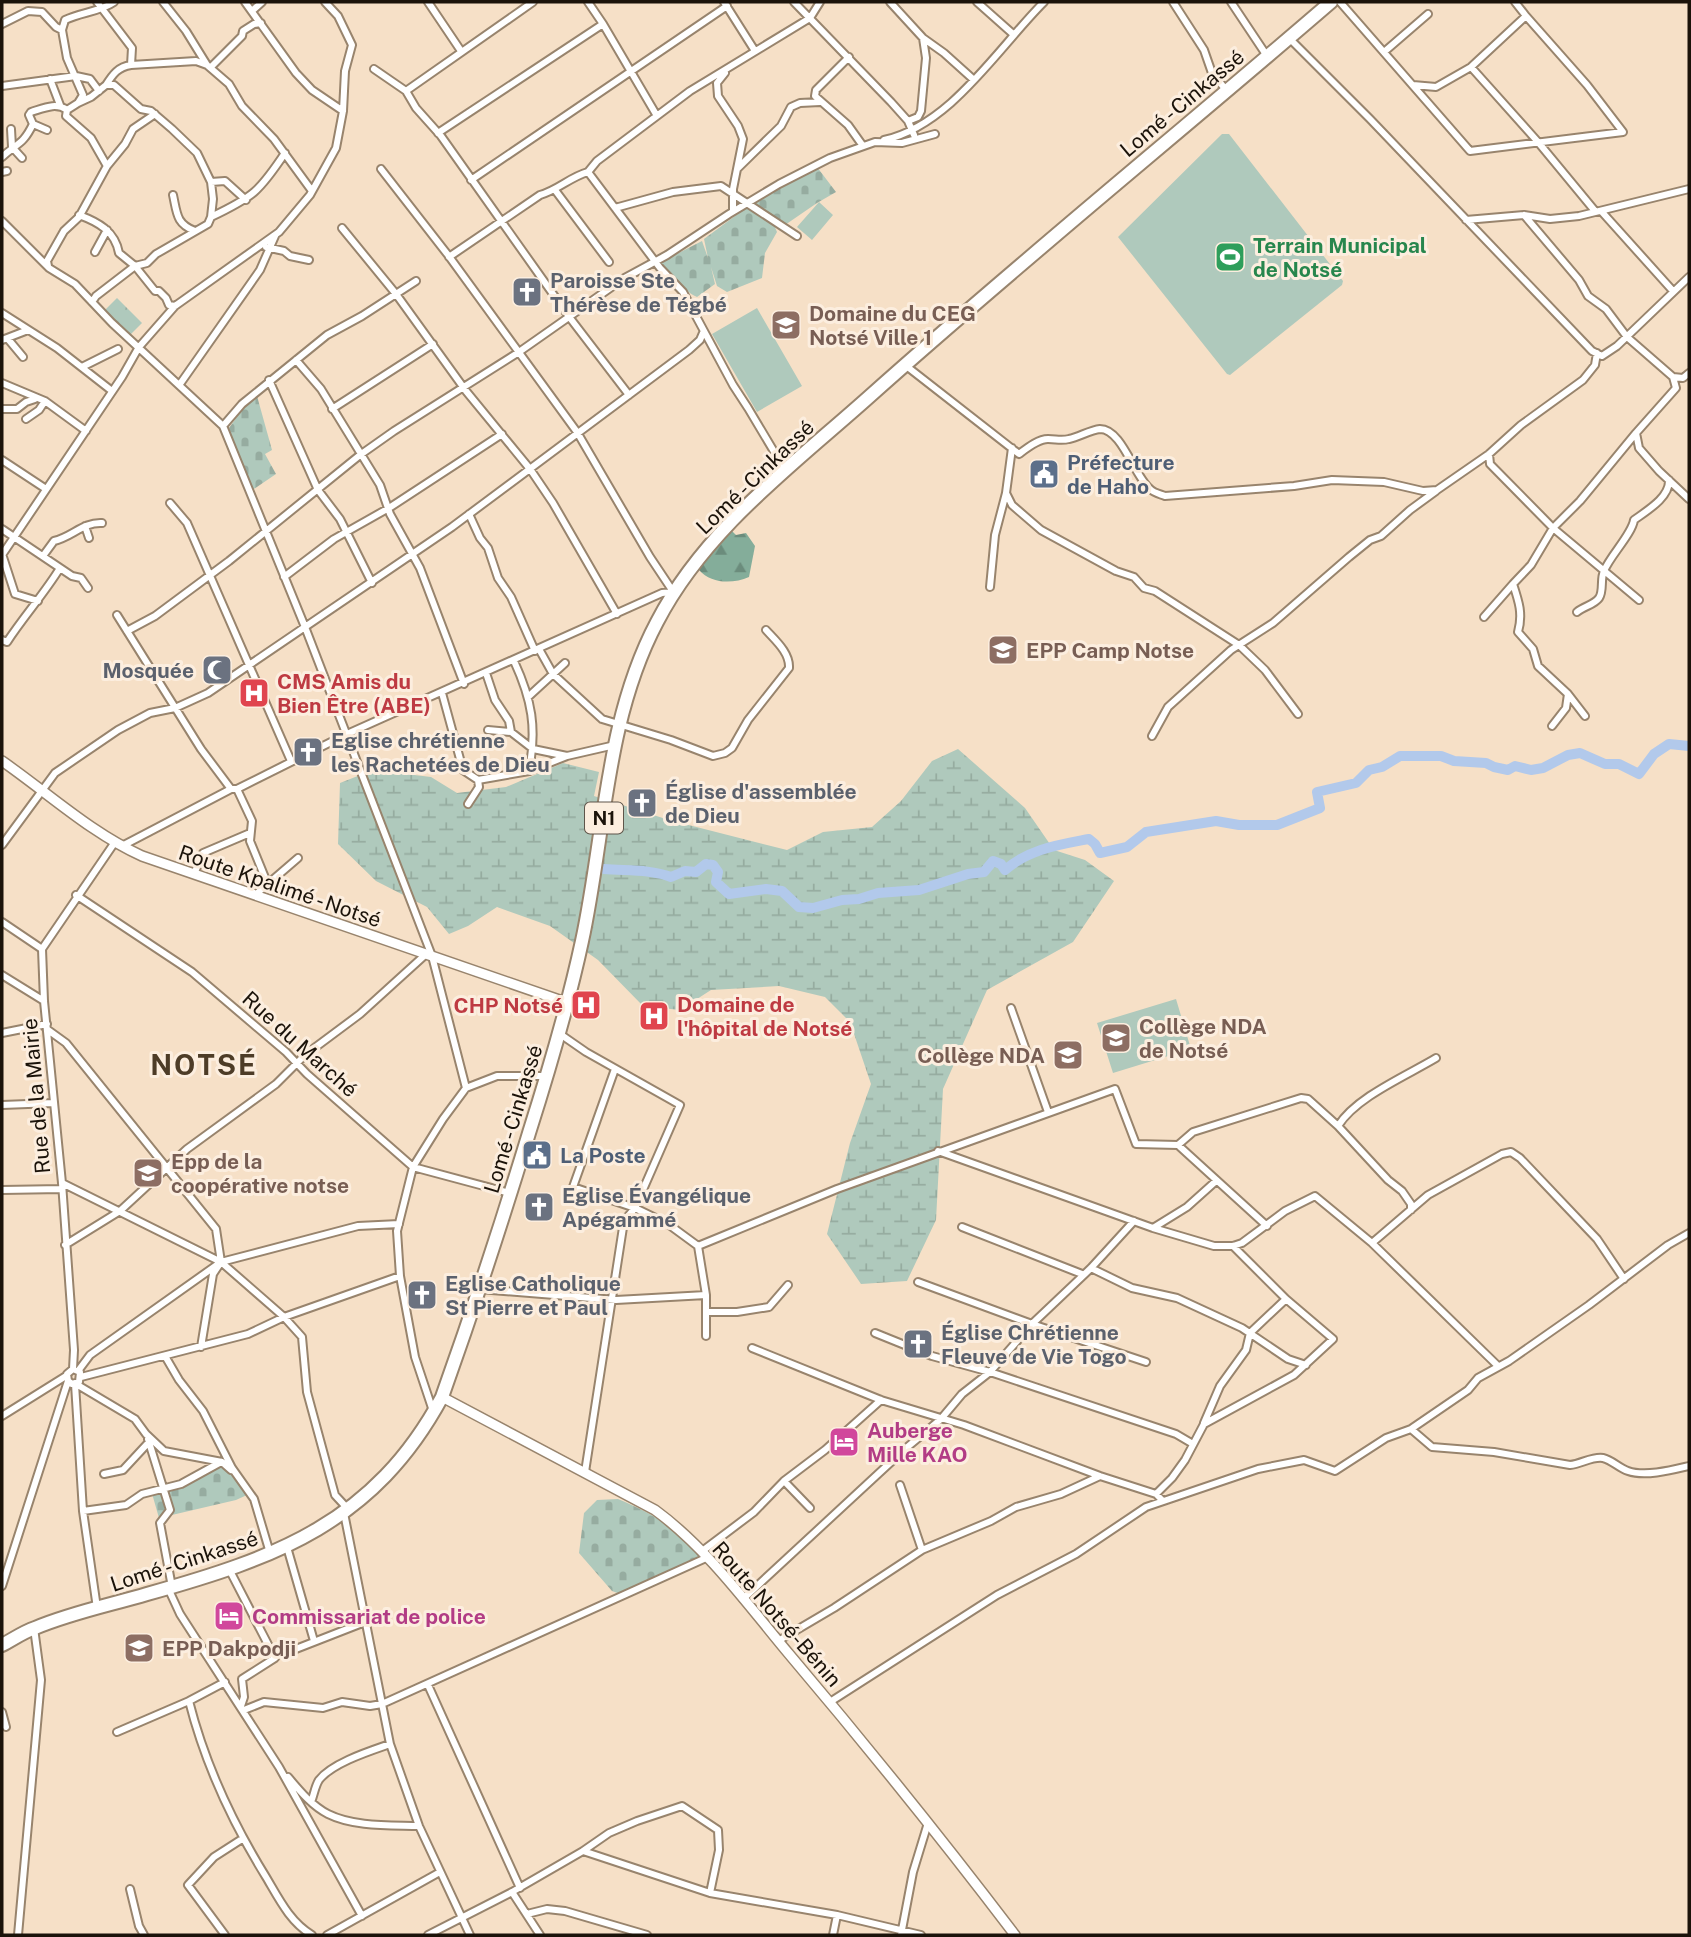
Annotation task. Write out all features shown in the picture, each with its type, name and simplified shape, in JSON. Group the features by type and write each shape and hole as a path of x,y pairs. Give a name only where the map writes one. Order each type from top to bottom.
{"highway":[{"name":"Lomé - Cinkassé","path":"2,1646 34,1628 270,1555 311,1535 346,1511 391,1469 434,1413 442,1397 511,1193 568,1003 593,887 619,724 645,646 673,593 713,541 756,497 1015,268 1331,2"}],"main road":[{"name":"Route Kpalimé - Notsé","path":"2,761 119,844 155,861 568,1003"},
{"name":"Route Notsé-Bénin","path":"442,1397 655,1510 669,1521 704,1555 830,1702 929,1821 1015,1935"}],"street":[{"path":"99,4 108,6 114,2"},
{"path":"163,2 187,31 209,66 229,85 242,106 285,153 312,191"},
{"path":"245,2 296,74 312,90 343,111"},
{"path":"252,11 262,2"},
{"path":"38,601 15,594 2,555 139,347 175,306 265,246 312,191 336,148 343,111 345,71 352,45 338,16 325,2"},
{"path":"406,91 533,2"},
{"path":"588,2 657,116"},
{"path":"794,2 908,121 916,140"},
{"path":"449,257 540,195 588,172 597,161 690,91 810,18 820,2"},
{"path":"890,2 923,38 974,80"},
{"path":"977,2 1013,34"},
{"path":"127,631 155,616 265,533 360,455 519,352 623,279 808,168 863,146 912,131 932,119 974,80 1044,2"},
{"path":"1173,2 1204,50 1212,73 1227,91"},
{"path":"1231,2 1268,57"},
{"path":"1340,2 1470,150 1623,132 1587,85 1515,2"},
{"path":"431,3 461,51"},
{"path":"78,103 83,94 68,58 62,30 65,19 76,14 90,13 99,4"},
{"path":"99,4 132,48 131,65"},
{"path":"471,180 632,72 726,4 755,51"},
{"path":"2,24 28,11 42,12 62,30"},
{"path":"1384,52 1428,14"},
{"path":"1413,85 1436,87 1471,67 1526,16"},
{"path":"209,66 242,36 243,32 261,23"},
{"path":"438,133 603,24"},
{"path":"908,121 918,117 921,111 926,50 923,38"},
{"path":"1289,38 1511,269 1597,354 1602,356 1627,337 1689,277"},
{"path":"849,57 816,90 815,96 848,125 863,146"},
{"path":"107,166 91,138 66,116 67,110 99,91 123,66 196,61 209,66"},
{"path":"1471,67 1672,291"},
{"path":"374,69 406,91 619,385 629,395"},
{"path":"725,71 718,80 716,89 743,139 733,194 733,211"},
{"path":"2,86 76,76 90,79 99,91"},
{"path":"50,79 60,105 67,110"},
{"path":"106,85 114,85 141,109 155,114 197,153 211,183 213,199 208,224 156,254 147,263 144,271 146,279"},
{"path":"737,169 780,126 791,107 800,103 820,102"},
{"path":"47,130 33,124 29,115 31,112 60,105"},
{"path":"49,268 47,261 64,231 79,215 132,129 155,114"},
{"path":"2,157 15,153 33,124"},
{"path":"11,129 15,153"},
{"path":"875,142 902,143 934,134"},
{"path":"211,217 246,200 264,185 285,153"},
{"path":"381,169 578,432 673,593"},
{"path":"588,172 655,262 683,292 703,333 786,472"},
{"path":"211,183 225,181 246,200"},
{"path":"615,208 673,191 721,186 797,236"},
{"path":"1466,220 1524,215 1550,219 1579,216 1689,189"},
{"path":"555,190 610,262"},
{"path":"173,195 176,217 185,227 195,231"},
{"path":"79,215 101,223 117,242 119,253 135,266 155,291 159,291 166,298 169,305 175,306"},
{"path":"1524,215 1579,280 1588,296 1606,309 1627,337 1674,377 1683,378 1689,373"},
{"path":"2,221 49,268 75,284 223,426 347,734 428,955 466,1088"},
{"path":"342,228 530,469 553,503 617,614"},
{"path":"95,252 107,230"},
{"path":"265,246 309,260"},
{"path":"180,384 260,270 265,246"},
{"path":"92,302 135,266 147,263"},
{"path":"223,426 242,404 269,380 327,335 416,281"},
{"path":"2,313 82,367 112,391"},
{"path":"23,357 5,340 27,330"},
{"path":"2,845 55,773 118,730 150,713 175,708 208,693 372,583 629,395 700,340 703,333"},
{"path":"332,409 433,345"},
{"path":"82,367 118,349"},
{"path":"1152,736 1168,707 1239,645 1273,624 1370,540 1381,536 1410,510 1489,454 1522,425 1583,380 1595,365 1597,354"},
{"path":"296,360 321,389 380,485 420,568 464,684"},
{"path":"905,365 1019,453 1038,441 1069,439 1102,429 1112,433 1137,474 1151,490 1165,496 1294,486 1332,480 1384,482 1423,491 1437,490"},
{"path":"1484,618 1531,565 1553,528 1580,501 1676,388 1674,377"},
{"path":"269,380 318,490 340,519 372,583"},
{"path":"2,383 45,401 86,431"},
{"path":"2,409 17,409 36,398"},
{"path":"26,419 45,401"},
{"path":"1636,433 1639,448 1689,499"},
{"path":"284,578 346,532 389,508 502,434"},
{"path":"990,587 995,535 1006,493 1012,448"},
{"path":"1489,454 1490,464 1553,528 1639,600"},
{"path":"2,460 46,489"},
{"path":"1577,612 1584,606 1593,604 1601,596 1604,569 1633,527 1634,520 1664,497 1670,489 1669,480"},
{"path":"1006,493 1012,505 1041,530 1116,571 1134,577 1144,588 1155,591 1239,645 1265,670 1298,714"},
{"path":"170,503 187,523 291,761"},
{"path":"469,514 480,538 488,548 498,578 511,597 537,650 553,674 602,719 713,755 725,753 732,748 748,720 789,668 790,663 785,652 766,630"},
{"path":"43,556 54,541 65,539 93,522 102,523"},
{"path":"85,526 89,538"},
{"path":"2,529 72,576 81,579 88,588"},
{"path":"2,640 7,642 60,568"},
{"path":"1513,584 1522,618 1518,632 1533,649 1538,666 1585,716"},
{"path":"2,922 42,949 76,895 119,844 347,734 442,694 662,593 673,593"},
{"path":"117,615 175,708 234,789 251,821 250,841 268,885"},
{"path":"514,661 533,714 533,749 529,771"},
{"path":"528,696 565,663"},
{"path":"486,673 495,701 509,721 511,732"},
{"path":"442,694 463,770 478,780 529,771 567,756 615,745"},
{"path":"1552,726 1566,708 1567,694"},
{"path":"488,730 511,732 533,749 567,756"},
{"path":"468,804 479,787 478,780"},
{"path":"194,874 203,853 250,833"},
{"path":"255,895 298,858"},
{"name":"Rue du Marché","path":"76,895 192,972 413,1167 511,1193"},
{"name":"Rue de la Mairie","path":"42,949 44,1002 77,1372"},
{"path":"65,1245 120,1211 187,1149 276,1084 297,1063 360,1014 428,955"},
{"path":"2,975 44,1002"},
{"path":"1010,1008 1048,1112"},
{"path":"2,1033 47,1027 66,1043 216,1229 220,1262 213,1274 201,1347"},
{"path":"559,1034 680,1105 635,1208 624,1221 585,1472"},
{"path":"1338,1126 1348,1112 1436,1058"},
{"path":"615,1069 573,1186 635,1208 667,1224 698,1246 706,1295 706,1336"},
{"path":"434,1413 415,1357 400,1276 397,1231 413,1167 466,1088 497,1076 547,1076"},
{"path":"698,1246 837,1189 1115,1089 1136,1144 1178,1145 1267,1226"},
{"path":"1178,1145 1193,1132 1301,1098 1308,1099 1408,1197 1410,1210"},
{"path":"2,1105 54,1103"},
{"path":"938,1151 1153,1228 1214,1246 1233,1247 1285,1211 1315,1196 1372,1242 1498,1366"},
{"path":"1372,1242 1440,1187 1502,1154 1511,1152 1520,1158 1597,1239 1624,1279"},
{"path":"1153,1228 1187,1207 1216,1181"},
{"path":"2,1190 62,1186 120,1211 220,1262 302,1336 307,1392 335,1495 346,1511 390,1744 419,1826 470,1935"},
{"path":"743,1599 941,1419 962,1394 990,1372 1032,1324 1091,1268 1134,1221"},
{"path":"2,1586 10,1555 71,1381 90,1355 220,1262 358,1226 399,1224"},
{"path":"962,1227 1082,1274"},
{"path":"830,1702 997,1595 1076,1554 1146,1507 1258,1469 1304,1460 1335,1471 1386,1438 1411,1429 1468,1390 1478,1378 1509,1361 1668,1245 1689,1233"},
{"path":"1204,1424 1294,1375 1333,1339 1286,1299 1233,1247"},
{"path":"1091,1268 1132,1288 1177,1298 1251,1333 1288,1359 1306,1365"},
{"path":"97,1608 68,1372 165,1356 248,1334 284,1317 400,1276"},
{"path":"918,1282 1146,1362"},
{"path":"706,1312 737,1312 769,1307 788,1285"},
{"path":"479,1289 611,1299 706,1295"},
{"path":"1156,1494 1172,1478 1193,1444 1220,1386 1246,1350 1251,1333 1286,1299"},
{"path":"876,1333 932,1356 990,1372 1176,1434 1193,1444"},
{"path":"752,1348 881,1400 964,1424 1100,1476 1156,1494 1162,1500"},
{"path":"165,1356 179,1380 203,1410 236,1474 254,1499 270,1555"},
{"path":"2,1416 71,1381"},
{"path":"71,1381 135,1419 164,1451 222,1462 236,1474"},
{"path":"242,1708 264,1702 323,1708 342,1702 370,1706 382,1704 704,1555 754,1512 784,1481 825,1450 881,1400"},
{"path":"1411,1429 1432,1447 1494,1452 1570,1465 1605,1458 1628,1471 1638,1472 1689,1466"},
{"path":"146,1434 170,1510 160,1523 170,1588 180,1614 279,1768 362,1916"},
{"path":"104,1474 123,1470 149,1442"},
{"path":"83,1511 126,1505 142,1494 181,1483 222,1462"},
{"path":"778,1641 922,1550 991,1521 1016,1507 1061,1494 1100,1476"},
{"path":"784,1481 810,1508"},
{"path":"900,1485 922,1550"},
{"path":"287,1547 314,1640"},
{"path":"2,1557 10,1555"},
{"path":"229,1569 275,1658 242,1679 242,1708"},
{"path":"273,1653 283,1654 365,1622"},
{"path":"18,1935 41,1680 34,1628"},
{"path":"117,1732 190,1701 225,1682"},
{"path":"428,1685 520,1888"},
{"path":"190,1701 196,1729 212,1774 242,1839 290,1916 312,1935"},
{"path":"2,1712 6,1727"},
{"path":"311,1802 318,1782 324,1775 365,1753 390,1744"},
{"path":"279,1768 311,1802 328,1814 365,1824 419,1826"},
{"path":"428,1935 520,1888 609,1833 682,1806 718,1830 719,1850 710,1893"},
{"path":"901,1933 913,1872 929,1821"},
{"path":"225,1935 188,1885 214,1857 242,1839"},
{"path":"583,1851 710,1893 837,1915 901,1933 921,1935"},
{"path":"327,1935 440,1872"},
{"path":"130,1889 139,1926 144,1935"},
{"path":"512,1892 540,1935"},
{"path":"527,1914 547,1909 565,1911 648,1935"},
{"path":"832,1935 837,1915"}],"green space":[{"name":"Terrain Municipal de Notsé","path":"1222,134 1229,134 1343,281 1342,285 1230,375 1118,237"},
{"path":"817,167 836,192 785,225 754,203"},
{"path":"819,202 833,215 812,240 797,227"},
{"path":"747,207 774,225 777,232 765,253 762,278 727,292 717,286 711,267 715,284 697,297 686,290 659,263 702,241 708,258 704,239"},
{"path":"117,298 142,323 129,336 104,311"},
{"path":"757,308 802,386 757,412 712,334"},
{"path":"257,396 272,450 265,454 276,474 251,491 229,428 244,407"},
{"path":"730,529 736,535 746,533 755,546 749,577 729,582 710,578 699,570 709,552"},
{"path":"958,749 1025,808 1054,850 1085,860 1114,881 1073,942 987,990 943,1089 936,1220 907,1281 861,1284 827,1234 850,1143 871,1084 850,1022 825,997 779,986 711,990 680,1010 643,1006 598,960 550,926 497,907 468,926 449,934 427,907 376,881 338,844 340,783 373,770 431,777 457,793 506,787 563,763 599,772 594,796 669,820 787,850 823,832 872,827 901,801 932,761"},
{"path":"1176,999 1191,1049 1113,1073 1097,1023"},
{"path":"221,1463 234,1475 247,1495 159,1518 151,1490 181,1484"},
{"path":"618,1499 664,1522 684,1538 700,1558 623,1595 612,1591 579,1553 584,1513 597,1500"}],"waterway":[{"path":"604,869 646,871 671,877 685,871 696,872 706,864 713,865 718,872 716,882 729,894 766,889 782,891 799,907 813,908 878,893 919,890 968,874 984,872 993,861 1001,864 1005,870 1034,853 1089,839 1100,853 1127,847 1146,832 1216,821 1239,825 1277,825 1320,808 1317,792 1356,783 1369,770 1382,767 1400,756 1441,756 1454,761 1486,763 1508,770 1515,766 1531,770 1580,753 1605,764 1619,764 1639,774 1654,754 1669,744 1689,746"}],"place":[{"name":"Terrain Municipal de Notsé","path":"1230,257"},
{"name":"Paroisse Ste Thérèse de Tégbé","path":"527,292"},
{"name":"Domaine du CEG Notsé Ville 1","path":"786,325"},
{"name":"Préfecture de Haho","path":"1044,474"},
{"name":"EPP Camp Notse","path":"1003,650"},
{"name":"Mosquée","path":"217,670"},
{"name":"CMS Amis du Bien Être (ABE)","path":"254,693"},
{"name":"Eglise chrétienne les Rachetées de Dieu","path":"308,752"},
{"name":"Église d'assemblée de Dieu","path":"642,803"},
{"name":"CHP Notsé","path":"586,1005"},
{"name":"Domaine de l'hôpital de Notsé","path":"654,1016"},
{"name":"Collège NDA de Notsé","path":"1116,1038"},
{"name":"Collège NDA","path":"1068,1055"},
{"name":"La Poste","path":"537,1155"},
{"name":"Epp de la coopérative notse","path":"148,1173"},
{"name":"Eglise Évangélique Apégammé","path":"539,1207"},
{"name":"Eglise Catholique St Pierre et Paul","path":"422,1295"},
{"name":"Église Chrétienne Fleuve de Vie Togo","path":"918,1344"},
{"name":"Auberge Mille KAO","path":"844,1442"},
{"name":"Commissariat de police","path":"229,1616"},
{"name":"EPP Dakpodji","path":"139,1648"}],"district":[{"name":"NOTSÉ","path":"204,1064"}]}
